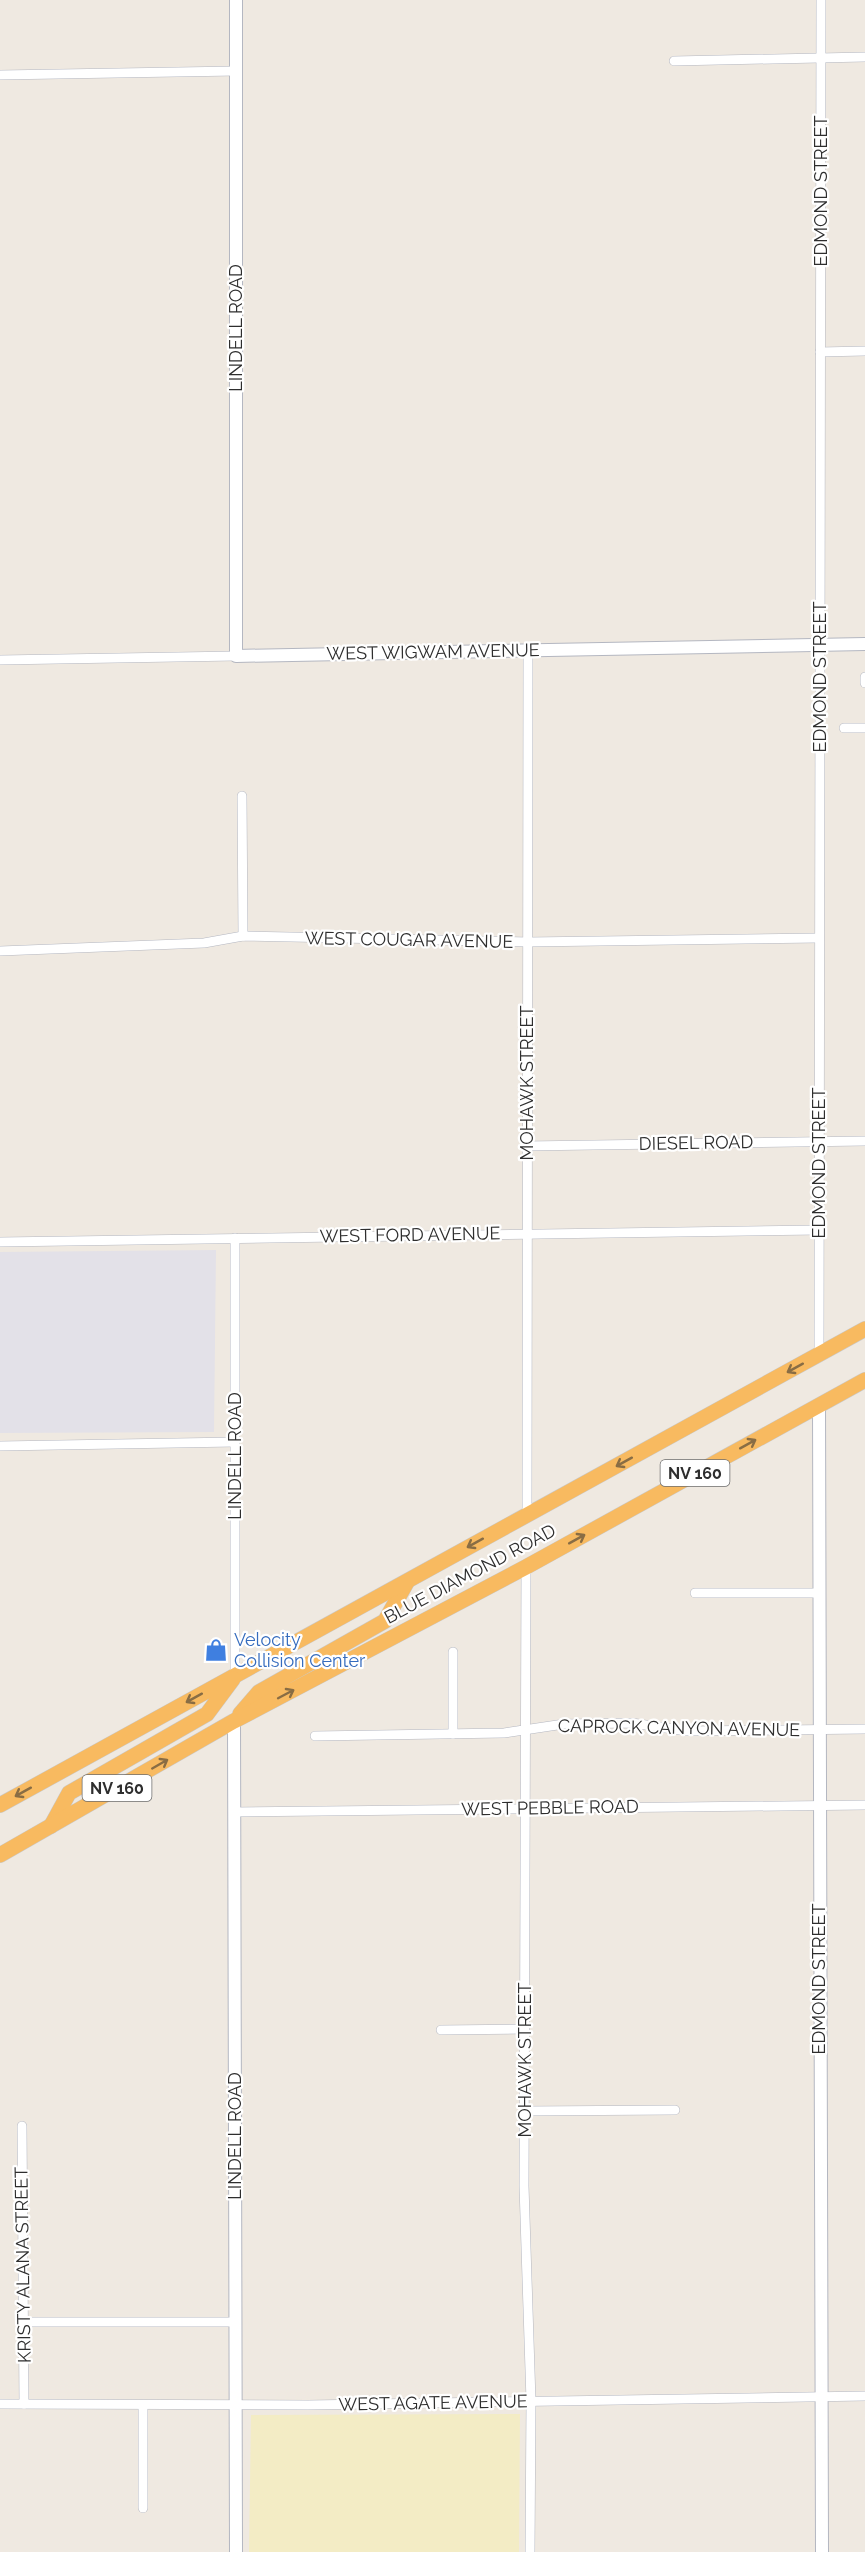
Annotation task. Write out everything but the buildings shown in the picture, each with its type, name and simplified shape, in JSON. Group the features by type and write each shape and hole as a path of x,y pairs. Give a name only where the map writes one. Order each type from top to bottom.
{"highway":[{"name":"BLUE DIAMOND ROAD","path":"0,1804 865,1329"},
{"name":"BLUE DIAMOND ROAD","path":"0,1855 234,1721 526,1567 865,1380"},
{"path":"234,1721 259,1692 385,1621 408,1581"},
{"path":"51,1826 69,1793 207,1714 235,1675"}],"street":[{"name":"LINDELL ROAD","path":"236,0 236,656"},
{"name":"EDMOND STREET","path":"819,1354 821,0"},
{"path":"674,61 865,57"},
{"path":"0,75 236,71"},
{"path":"820,352 865,351"},
{"name":"WEST WIGWAM AVENUE","path":"0,660 865,644"},
{"name":"MOHAWK STREET","path":"526,1515 528,650"},
{"path":"865,677 865,683"},
{"path":"844,728 865,728"},
{"path":"242,796 243,936"},
{"name":"WEST COUGAR AVENUE","path":"0,951 204,943 243,936 528,942 819,938"},
{"name":"DIESEL ROAD","path":"526,1146 865,1141"},
{"name":"WEST FORD AVENUE","path":"0,1242 819,1230"},
{"name":"LINDELL ROAD","path":"235,1238 235,1675"},
{"name":"EDMOND STREET","path":"819,1405 818,1805 822,2552"},
{"path":"0,1446 235,1442"},
{"name":"MOHAWK STREET","path":"526,1567 524,2186 531,2401 530,2552"},
{"path":"695,1593 818,1593"},
{"path":"453,1652 453,1734"},
{"name":"LINDELL ROAD","path":"234,1721 236,2552"},
{"name":"CAPROCK CANYON AVENUE","path":"315,1736 453,1734 526,1731 564,1724 632,1723 687,1731 865,1729"},
{"name":"WEST PEBBLE ROAD","path":"234,1812 865,1805"},
{"path":"441,2030 525,2029"},
{"path":"526,2111 675,2110"},
{"name":"KRISTY ALANA STREET","path":"22,2126 24,2404"},
{"path":"24,2322 236,2322"},
{"name":"WEST AGATE AVENUE","path":"0,2404 236,2405 865,2396"},
{"path":"143,2405 143,2508"}],"shaded area":[{"path":"216,1250 214,1432 0,1433 0,1252"}],"sand":[{"path":"520,2414 519,2552 249,2552 251,2415"}],"place":[{"name":"Velocity Collision Center","path":"216,1650"}]}
